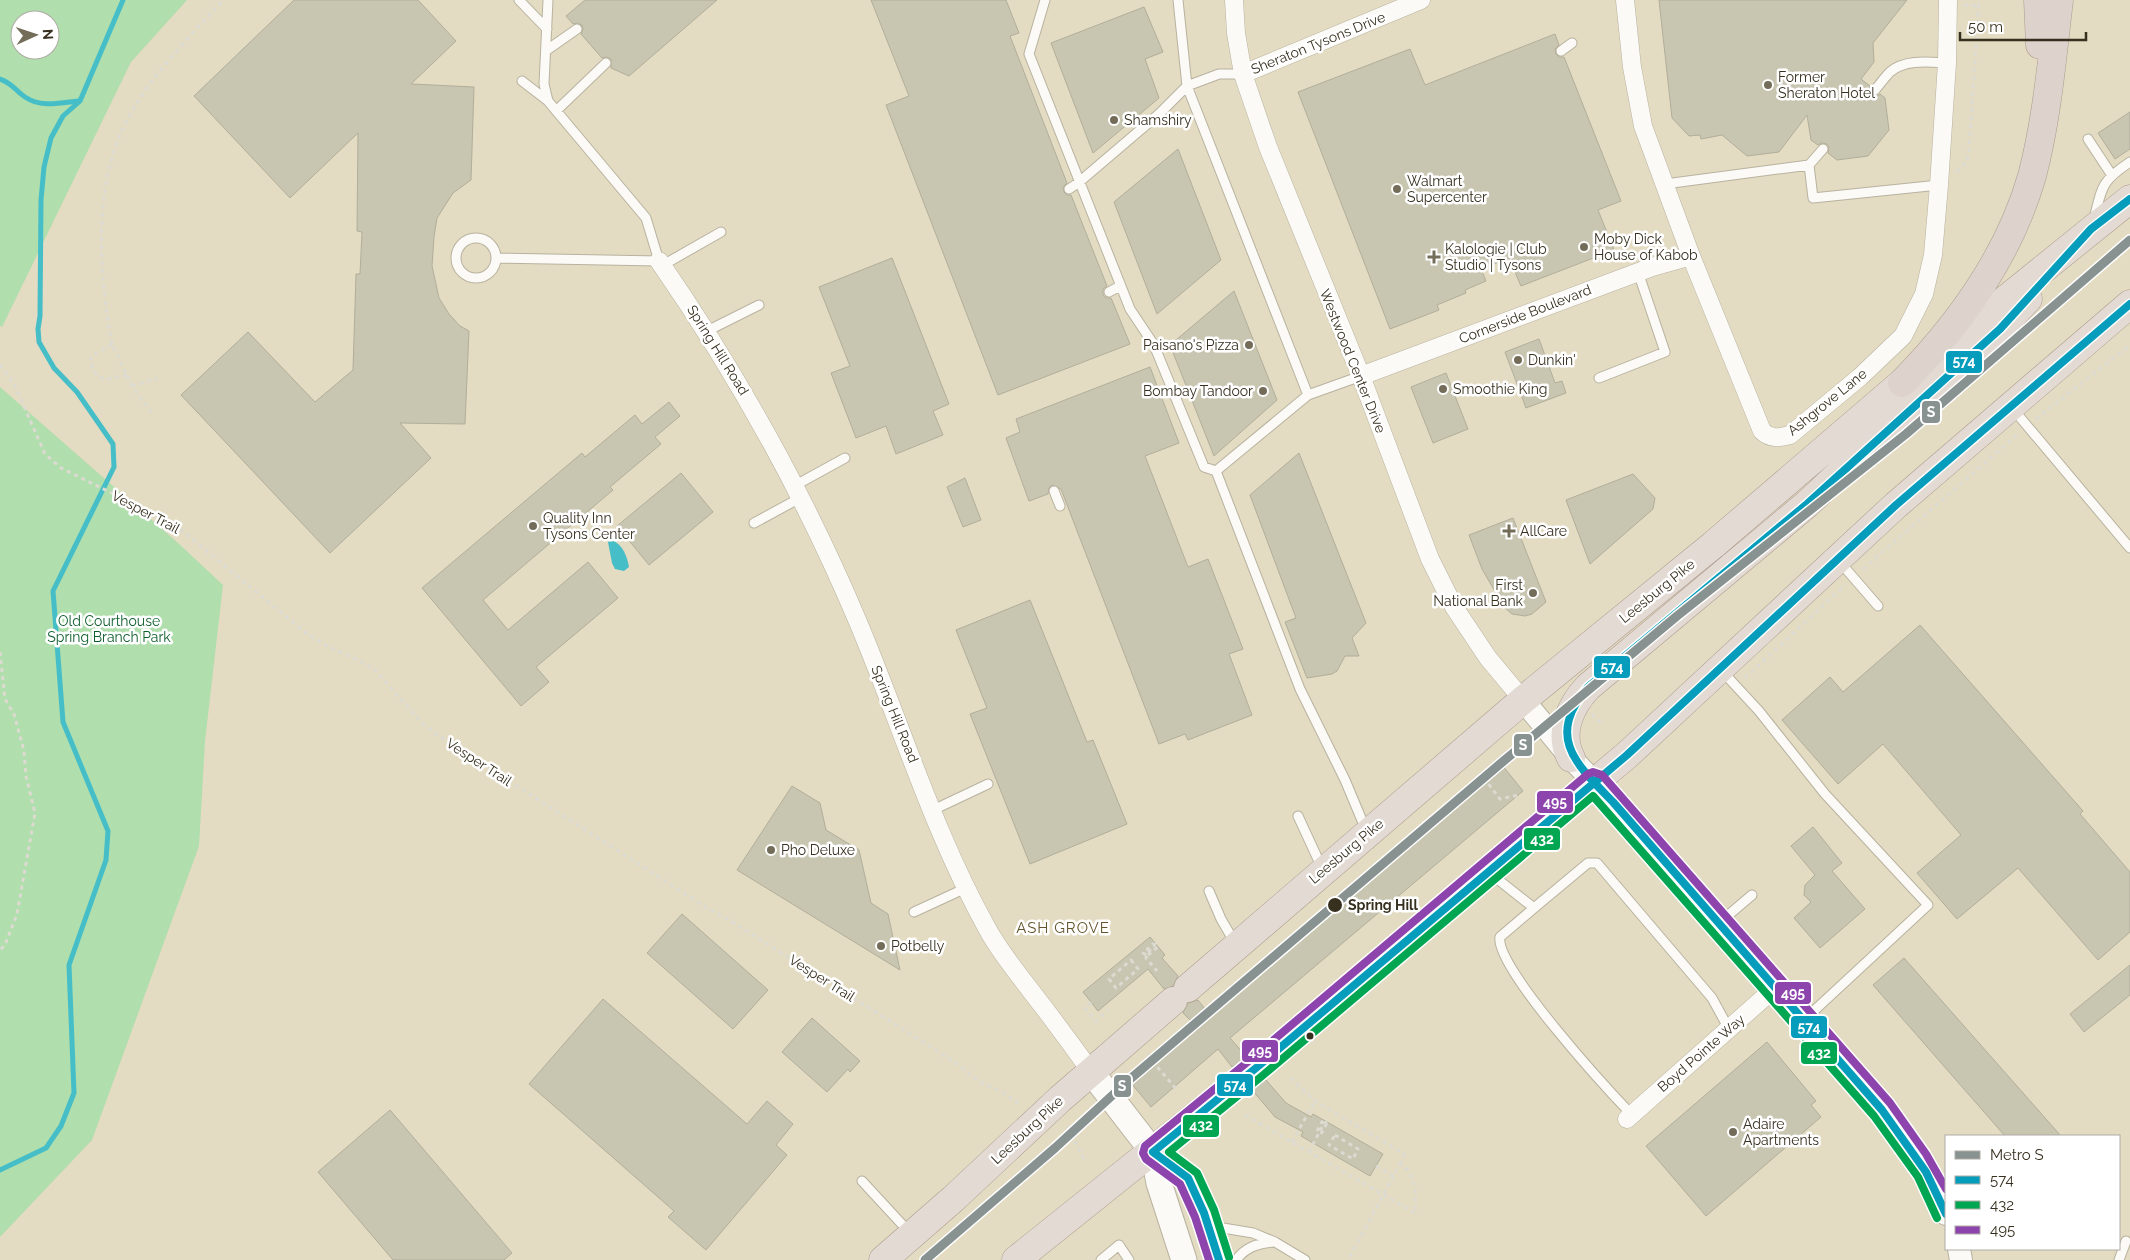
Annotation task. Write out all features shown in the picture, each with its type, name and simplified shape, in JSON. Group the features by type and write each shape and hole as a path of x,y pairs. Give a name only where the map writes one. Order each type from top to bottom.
{"highway":[{"path":"2038,0 2042,129"},
{"path":"1902,383 1945,337 1980,288 2010,234 2031,178 2042,129 2052,66 2059,0"},
{"name":"Leesburg Pike","path":"883,1260 1060,1099 1092,1073 1236,945 1523,700 1713,545 1902,383 2130,199"},
{"path":"1571,758 1565,744 1565,731 1575,704 1588,687 1807,504 1871,444 1990,339 2091,229"},
{"path":"1016,1260 1153,1152 1249,1073 1594,782 1729,677 1845,568 1932,474 2019,416 2130,304"}],"main road":[{"name":"Spring Hill Road","path":"1092,1073 1153,1152 1188,1178 1209,1226 1219,1260"},
{"name":"Spring Hill Road","path":"1153,1152 1161,1189 1184,1260"}],"street":[{"name":"Westwood Center Drive","path":"1234,0 1236,33 1243,74 1271,155 1360,376 1430,559 1454,607 1488,658 1523,700"},
{"name":"Ashgrove Lane","path":"1625,0 1642,126 1691,256 1762,431 1766,435 1775,438 1790,435 1853,383 1903,336 1924,294 1933,255 1947,64 1954,2"},
{"name":"Sheraton Tysons Drive","path":"1243,74 1417,1"},
{"name":"Cornerside Boulevard","path":"1360,376 1638,272 1691,256"},
{"name":"Spring Hill Road","path":"661,263 707,331 739,383 834,564 933,810 966,888 988,931 1004,956 1092,1073"},
{"path":"1523,700 1571,758 1776,987 1882,1110 1908,1143 1930,1179 1945,1209"},
{"name":"Boyd Pointe Way","path":"1629,1117 1776,987"}],"lane":[{"path":"519,0 547,29"},
{"path":"548,0 544,84 548,101"},
{"path":"1045,0 1029,54 1078,183 1130,309 1154,345 1204,467 1216,471"},
{"path":"1178,0 1187,86 1308,394"},
{"path":"547,50 577,28"},
{"path":"1561,51 1572,43"},
{"path":"1875,90 1891,72 1903,65 1928,61 1947,64"},
{"path":"556,111 606,63"},
{"path":"1069,189 1159,114 1187,86 1219,74 1243,74"},
{"path":"522,81 548,101 646,218 661,263"},
{"path":"2088,138 2111,174"},
{"path":"1665,184 1809,164 1822,149"},
{"path":"2091,229 2101,188 2111,174 2130,162"},
{"path":"1809,164 1813,198 1939,185"},
{"path":"497,258 661,263 721,232"},
{"path":"476,237 491,243 496,250 497,258 490,273 476,278 461,272 455,257 462,242 476,237"},
{"path":"1599,378 1665,352 1638,272"},
{"path":"1109,292 1120,286"},
{"path":"707,331 759,305"},
{"path":"1216,471 1308,394 1360,376"},
{"path":"2019,416 2130,548"},
{"path":"754,523 845,458"},
{"path":"1216,471 1300,690 1339,768 1368,834"},
{"path":"1054,491 1060,506"},
{"path":"1845,568 1878,606"},
{"path":"1729,677 1826,794 1928,904 1804,1020"},
{"path":"933,810 988,784"},
{"path":"1298,816 1323,871"},
{"path":"1629,1117 1529,994 1502,952 1499,942 1500,937 1588,863 1597,863 1712,998 1729,1029"},
{"path":"1488,873 1534,908"},
{"path":"914,912 966,888"},
{"path":"1209,891 1221,919 1236,945"},
{"path":"1718,923 1752,895"},
{"path":"862,1181 912,1235"},
{"path":"1209,1226 1253,1233 1275,1242 1306,1260"},
{"path":"2119,1260 2126,1241"},
{"path":"1236,1260 1241,1253 1251,1246 1275,1242"},
{"path":"1101,1260 1119,1245 1129,1260"}],"path":[{"path":"151,412 132,386 112,344 104,290 101,246 108,170 116,142 131,111 158,74 223,0"},
{"path":"1956,175 1967,161 1969,151 1976,5 1978,0"},
{"path":"1954,2 1976,5"},
{"path":"112,344 91,356 95,374 98,377 108,379 127,375"},
{"path":"1729,677 1845,568 2019,416 2130,345"},
{"name":"Vesper Trail","path":"0,365 14,384 45,454 61,468 174,524 306,632 327,646 375,670 420,722 436,734 704,906 731,921 953,1061 980,1082 1002,1092 1018,1103"},
{"path":"132,386 158,378"},
{"path":"0,652 5,699 14,714 24,751 26,776 35,813 17,914 5,945 0,950"},
{"path":"1500,757 1486,782 1500,799 1519,795"},
{"path":"1147,955 1144,953 1155,943 1154,947 1147,953 1146,958 1157,971"},
{"path":"1132,960 1138,969 1116,988 1109,980 1132,960"},
{"path":"1091,1002 1085,1008 1096,1020 1108,1010"},
{"path":"1147,1055 1178,1091"},
{"path":"1291,1078 1315,1101 1404,1154 1348,1260"},
{"path":"1292,1142 1315,1101"},
{"path":"1246,1115 1415,1213 1415,1187 1406,1167 1400,1164"},
{"path":"1317,1131 1323,1120 1324,1123 1328,1122 1321,1134"},
{"path":"1309,1152 1324,1123"},
{"path":"1067,1127 1084,1160"},
{"path":"1335,1135 1358,1149 1353,1158 1329,1145 1335,1135"},
{"path":"1376,1166 1394,1176"}],"green space":[{"path":"0,0 187,0 131,62 2,327 0,326"},
{"name":"Old Courthouse Spring Branch Park","path":"0,387 178,543 223,585 205,741 199,846 92,1140 0,1237"}],"water":[{"path":"612,540 622,548 626,555 629,567 624,571 615,569 612,563 608,542"}],"building":[{"path":"294,0 418,0 456,41 411,84 474,87 471,180 453,193 437,218 432,266 439,298 449,314 460,326 469,331 465,424 400,423 431,458 330,553 181,395 248,332 315,402 353,370 356,274 360,274 362,232 357,231 358,133 290,198 194,96"},
{"path":"585,0 717,0 629,76 611,68 611,59 607,57 602,58 581,34 582,25 573,24 566,16"},
{"path":"871,0 1006,0 1019,33 1010,36 1067,183 1063,187 1064,192 1067,195 1071,195 1107,286 1103,289 1103,295 1106,298 1111,298 1130,344 998,395 886,105 909,96"},
{"name":"Former Sheraton Hotel","path":"1659,0 1907,0 1873,43 1874,62 1861,79 1870,86 1869,92 1871,95 1877,96 1880,94 1885,98 1889,130 1868,156 1837,160 1828,153 1829,147 1827,144 1821,143 1818,145 1811,140 1807,115 1779,152 1747,156 1722,135 1701,139 1700,135 1689,136 1672,118"},
{"path":"1144,7 1163,52 1145,59 1159,98 1093,153 1051,43"},
{"path":"1555,34 1559,45 1555,49 1556,54 1559,57 1564,57 1621,201 1598,210 1614,250 1521,286 1509,258 1481,269 1486,281 1465,290 1466,293 1437,305 1439,310 1390,329 1298,92 1410,49 1425,85"},
{"path":"2130,112 2130,149 2115,159 2098,133"},
{"path":"1178,149 1221,260 1157,314 1114,202"},
{"path":"892,258 949,404 933,411 943,435 896,454 886,426 856,438 831,373 850,366 819,287"},
{"path":"1234,291 1277,400 1214,456 1170,345"},
{"path":"1539,339 1555,383 1562,381 1566,393 1526,408 1505,352"},
{"path":"1150,367 1179,443 1145,456 1188,567 1208,559 1243,649 1229,654 1252,715 1188,740 1185,734 1159,744 1061,489 1052,485 1049,488 1048,494 1029,501 1006,438 1020,432 1016,419"},
{"path":"1446,373 1468,429 1433,443 1411,387"},
{"name":"Quality Inn Tysons Center","path":"669,402 680,416 655,437 661,444 610,487 613,490 483,600 508,630 588,562 618,598 536,667 549,682 521,706 422,588 582,453 585,457 635,415 642,424"},
{"path":"1299,453 1366,623 1352,638 1359,656 1345,656 1337,671 1332,674 1307,678 1285,622 1296,618 1250,495"},
{"name":"Quality Inn Tysons Center","path":"681,473 713,512 649,565 617,526"},
{"path":"1633,474 1655,498 1653,509 1590,564 1566,500"},
{"path":"965,478 981,520 963,527 947,487"},
{"path":"1513,518 1546,602 1532,614 1525,616 1512,614 1504,607 1482,569 1469,535"},
{"path":"1030,600 1087,742 1093,740 1127,824 1030,864 970,714 987,708 956,630"},
{"path":"1920,625 2083,811 2080,814 2130,872 2130,932 2098,960 2018,868 1957,919 1917,873 1961,835 1883,744 1838,784 1782,720 1830,677 1843,692"},
{"path":"1498,760 1523,791 1230,1038 1246,1056 1241,1064 1232,1067 1218,1049 1151,1107 1126,1077 1191,1021 1183,1013 1188,1003 1198,1000 1205,1009"},
{"path":"792,786 820,803 826,830 859,850 871,903 888,914 900,970 737,870"},
{"path":"1813,827 1842,863 1832,871 1865,909 1820,948 1794,918 1811,902 1804,895 1805,885 1815,875 1791,846"},
{"path":"682,914 768,990 733,1029 647,953"},
{"path":"1150,937 1165,955 1162,958 1178,976 1173,986 1164,989 1148,969 1098,1011 1083,992"},
{"path":"1904,958 2060,1135 2004,1135 1873,985"},
{"path":"2130,965 2130,995 2084,1032 2070,1014"},
{"path":"603,999 747,1124 767,1101 793,1124 776,1145 787,1155 706,1250 668,1217 674,1211 529,1084"},
{"path":"812,1018 860,1061 850,1072 848,1069 827,1092 782,1052"},
{"name":"Adaire Apartments","path":"1767,1042 1816,1101 1811,1105 1821,1117 1706,1216 1646,1146"},
{"path":"1266,1080 1286,1103 1311,1117 1313,1114 1383,1154 1370,1176 1301,1136 1303,1132 1275,1117 1252,1090 1257,1083"},
{"path":"390,1110 512,1253 504,1260 393,1260 318,1172"}],"waterway":[{"path":"0,1170 46,1148 61,1126 74,1093 69,965 106,860 108,831 63,722 53,591 114,467 113,444 77,392 54,368 39,342 38,329 40,316 41,200 44,167 51,138 63,116 80,101 123,0"},
{"path":"0,79 25,97 38,103 51,104 78,101"}],"metro line":[{"name":"S","path":"925,1260 1055,1148 1129,1080 1500,764 1677,616 1906,434 2130,240"}],"transit line":[{"name":"574","path":"1945,1212 1926,1172 1882,1110 1577,762 1570,749 1567,735 1569,721 1575,705 1588,687 1807,504 2000,329 2091,229 2130,199"},
{"name":"574","path":"1219,1260 1204,1213 1188,1178 1153,1152 1256,1068 1627,755 1896,505 2130,304"},
{"name":"495","path":"1209,1260 1195,1217 1180,1184 1146,1159 1143,1153 1145,1146 1250,1060 1588,774 1593,772 1602,775 1890,1103 1926,1154 1945,1187"},
{"name":"432","path":"1229,1257 1214,1210 1197,1173 1169,1152 1262,1076 1593,796 1874,1116 1918,1177 1937,1218"}],"place":[{"name":"Former Sheraton Hotel","path":"1768,85"},
{"name":"Shamshiry","path":"1114,120"},
{"name":"Walmart Supercenter","path":"1397,189"},
{"name":"Moby Dick House of Kabob","path":"1584,247"},
{"name":"Kalologie | Club Studio | Tysons","path":"1434,257"},
{"name":"Paisano's Pizza","path":"1249,345"},
{"name":"Dunkin'","path":"1518,360"},
{"name":"Smoothie King","path":"1443,389"},
{"name":"Bombay Tandoor","path":"1263,391"},
{"name":"Quality Inn Tysons Center","path":"533,526"},
{"name":"AllCare","path":"1509,531"},
{"name":"First National Bank","path":"1533,593"},
{"name":"Pho Deluxe","path":"771,850"},
{"name":"Spring Hill","path":"1335,905"},
{"name":"Potbelly","path":"881,946"},
{"name":"Adaire Apartments","path":"1733,1132"}],"district":[{"name":"ASH GROVE","path":"1063,928"}]}
